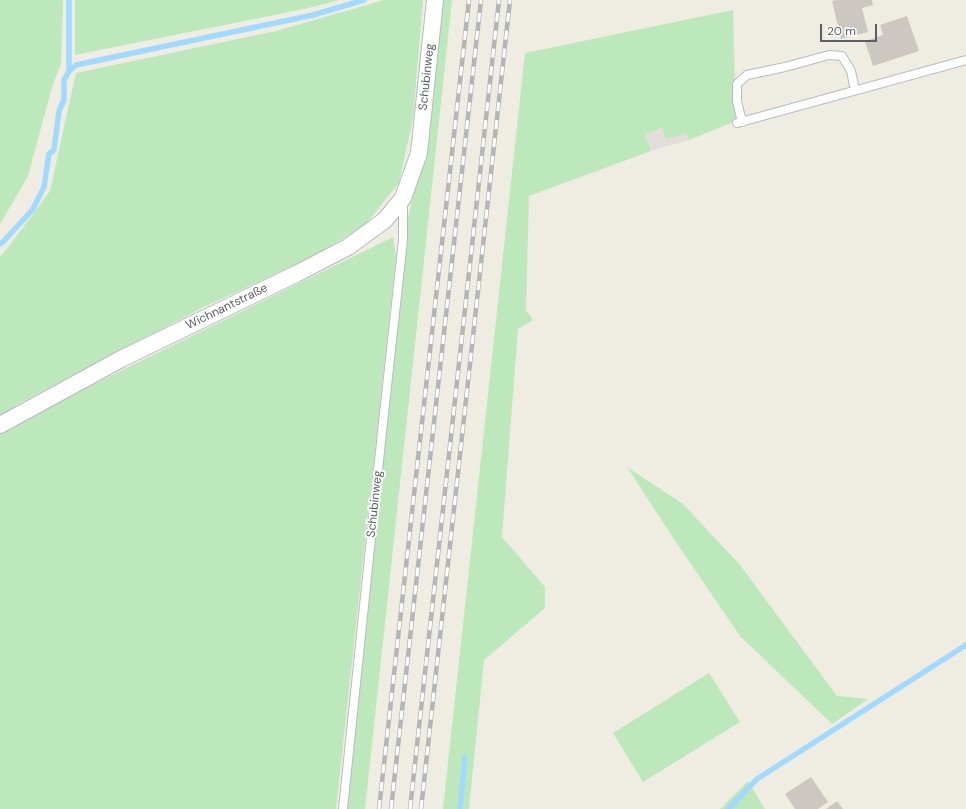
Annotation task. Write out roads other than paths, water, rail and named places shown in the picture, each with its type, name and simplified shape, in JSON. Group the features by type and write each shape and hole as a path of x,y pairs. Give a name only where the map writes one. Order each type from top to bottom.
{"street":[{"name":"Schubinweg","path":"419,153 435,0"},
{"name":"Wichnantstraße","path":"0,425 121,358 296,274 348,247 384,220 403,198 419,153"}],"lane":[{"path":"854,90 852,71 842,56 829,55 785,67 747,74 737,84 739,123 966,60"},
{"name":"Schubinweg","path":"343,809 403,240 403,198"}],"waterway":[{"path":"0,244 33,209 44,187 49,154 54,150 59,111 64,100 64,80 69,71 69,0"},
{"path":"69,71 76,65 313,15 364,0"},
{"path":"728,809 757,779 966,645"},
{"path":"460,809 465,757"}],"railway":[{"path":"379,809 469,0"},
{"path":"391,809 481,0"},
{"path":"410,809 499,0"},
{"path":"421,809 510,0"}]}
